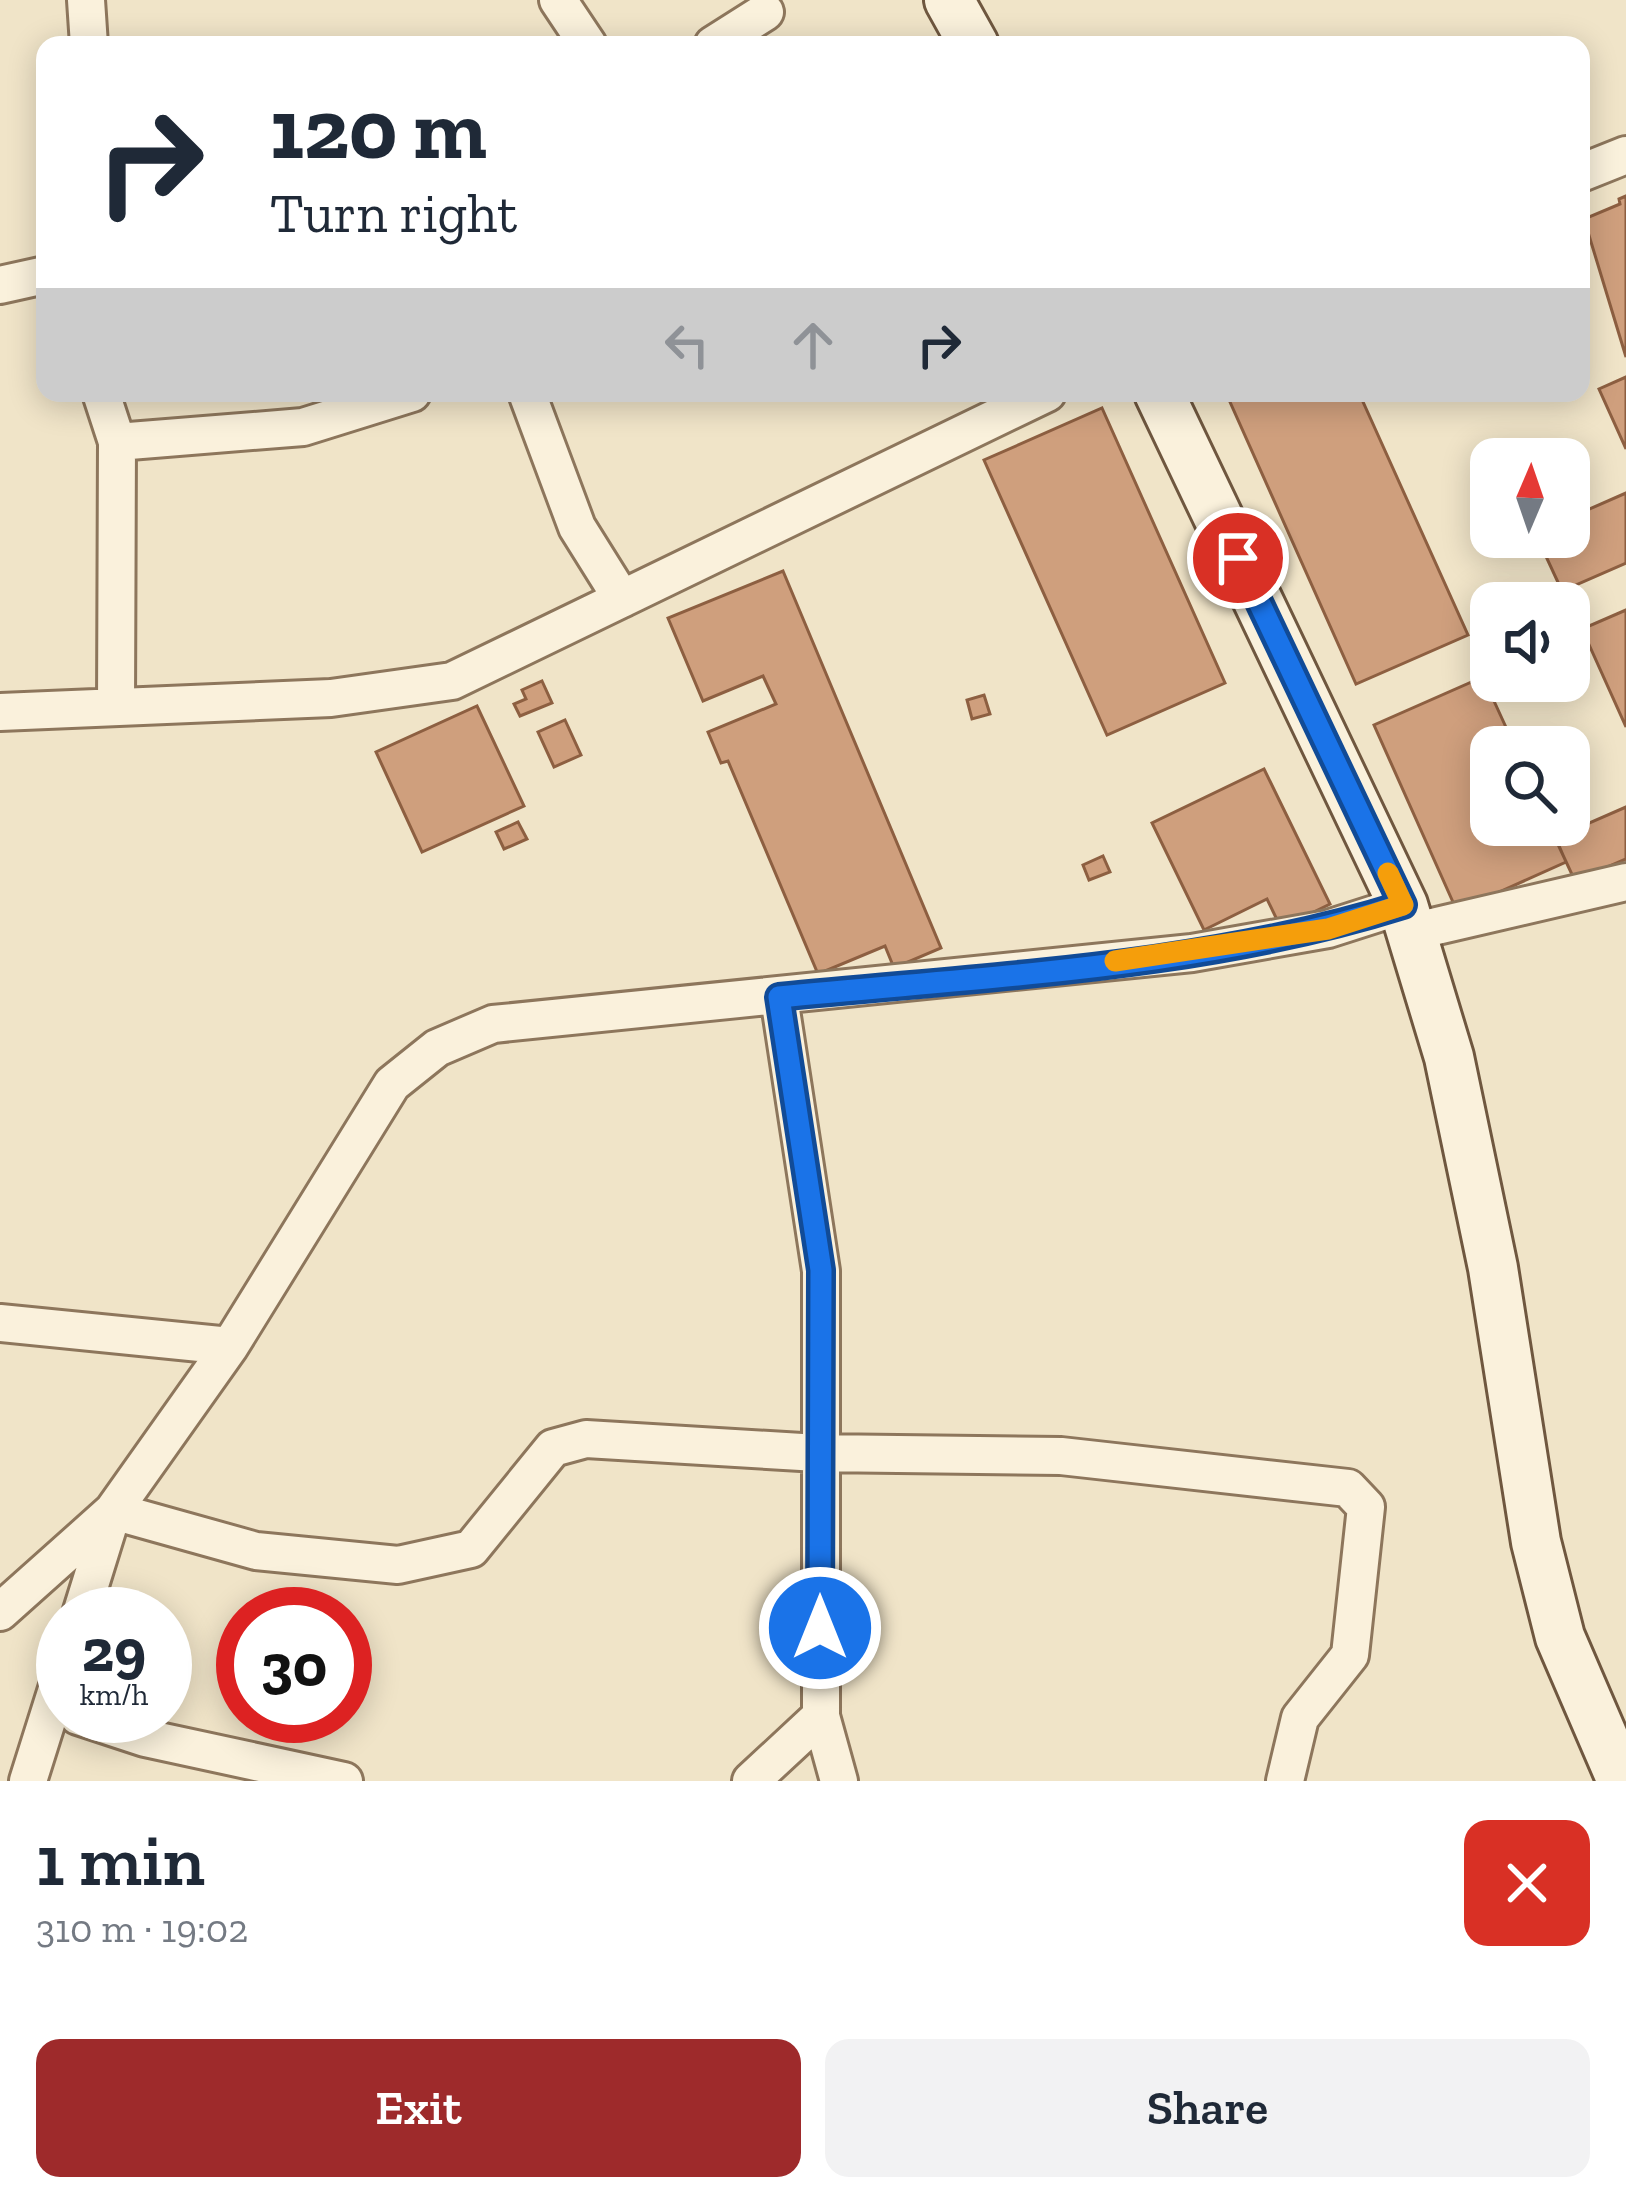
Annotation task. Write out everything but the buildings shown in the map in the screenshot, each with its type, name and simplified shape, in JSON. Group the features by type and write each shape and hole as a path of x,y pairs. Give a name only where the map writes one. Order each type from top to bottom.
{"street":[{"path":"86,0 88,36"},
{"path":"558,0 582,36"},
{"path":"950,0 969,36"},
{"path":"726,36 765,12"},
{"path":"1590,169 1626,155"},
{"path":"0,285 36,277"},
{"path":"103,402 117,442 116,707"},
{"path":"117,442 303,428 384,402"},
{"path":"530,402 577,527 622,599"},
{"path":"0,712 331,698 452,681 1029,402"},
{"path":"1163,402 1407,919 1450,1057 1484,1221 1536,1542 1560,1637 1610,1720 1622,1781"},
{"path":"0,1612 113,1511 230,1346 392,1084 437,1048 493,1024 1192,953 1626,882"},
{"path":"779,997 821,1270 821,1716 839,1781"},
{"path":"0,1323 230,1346"},
{"path":"113,1511 256,1551 398,1565 471,1549 553,1448 586,1439 818,1454 1061,1456 1348,1488 1366,1507 1350,1655 1300,1718 1285,1781"},
{"path":"89,1587 113,1511"},
{"path":"751,1781 821,1716"},
{"path":"28,1781 48,1743"},
{"path":"168,1743 344,1781"}],"slow traffic":[{"path":"1115,961 1328,929 1403,905 1388,873"}],"route":[{"path":"820,1628 821,1270 779,997 1192,953 1328,929 1403,905 1238,558"}]}
